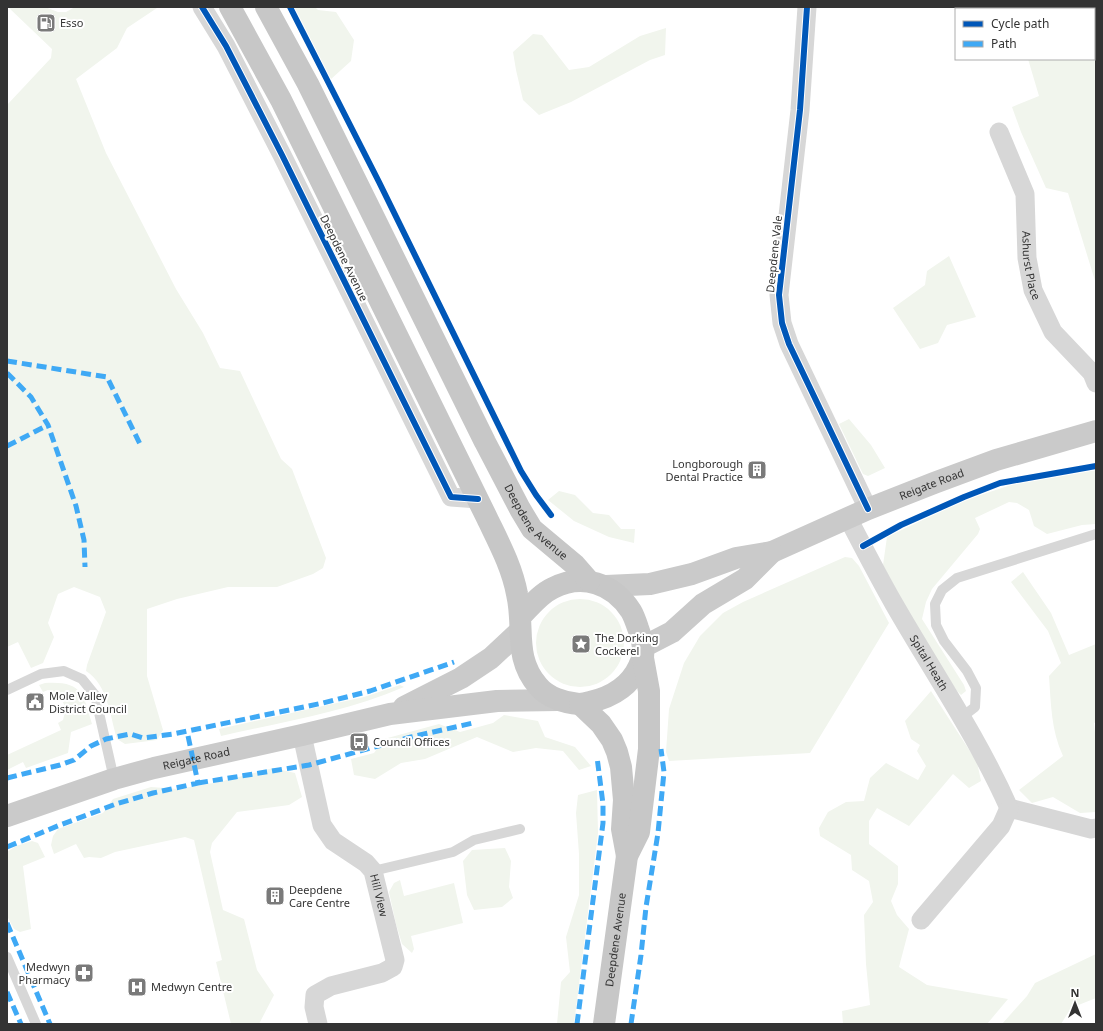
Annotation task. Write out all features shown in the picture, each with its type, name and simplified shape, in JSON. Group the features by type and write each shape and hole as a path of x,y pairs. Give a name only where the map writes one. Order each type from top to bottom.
{"highway":[{"name":"Deepdene Avenue","path":"230,7 281,100 478,499 511,571 517,594 521,624"},
{"name":"Deepdene Avenue","path":"266,7 308,84 485,442 520,509 532,529 597,584"},
{"path":"627,856 639,832 648,756 648,691 639,630 632,611 621,600 597,584 570,581 552,589 539,598 521,624 522,656 528,673 539,688 558,700 580,704 604,698 624,687 635,674 642,653"},
{"path":"580,704 601,724 612,740 617,752 621,767 624,800 622,830 627,856"},
{"name":"Deepdene Avenue","path":"604,1024 627,856"}],"main road":[{"name":"Reigate Road","path":"597,584 650,584 692,574 736,558 772,552 868,509 996,460 1096,431"},
{"name":"Reigate Road","path":"642,653 672,632 703,604 745,579 772,552"},
{"name":"Reigate Road","path":"390,714 461,678 491,658 521,624"},
{"name":"Reigate Road","path":"7,816 114,779 154,768 390,714 497,701 558,700"}],"street":[{"name":"Deepdene Avenue","path":"202,7 226,46 282,155 451,497 478,499"},
{"name":"Deepdene Vale","path":"807,7 800,110 779,295 782,322 789,344 868,509"},
{"name":"Ashurst Place","path":"999,132 1026,194 1027,258 1033,290 1053,332 1092,373 1096,383"},
{"name":"Spital Heath","path":"848,518 894,604 962,717 993,773 1009,808"},
{"name":"Hill View","path":"302,735 322,825 333,841 366,863 373,872 395,960 393,967 382,973 331,986 315,995 314,1007 318,1024"},
{"path":"920,920 1001,826 1009,808 1091,830 1096,828"}],"lane":[{"path":"962,717 975,707 976,688 966,671 944,641 936,625 935,604 942,590 957,578 1096,534"},
{"path":"7,690 40,674 64,671 82,679 95,696 114,779"},
{"path":"373,872 453,852 474,840 520,830"},
{"path":"7,957 36,1024"}],"shaded area":[{"path":"8,7 45,7 58,12 66,12 75,7 157,7 127,28 117,48 76,79 106,153 176,289 203,333 220,368 240,371 281,459 292,469 326,558 323,568 313,574 277,587 228,587 177,599 147,609 147,676 163,730 157,740 125,744 117,739 104,693 99,684 86,671 106,612 100,597 74,587 58,594 48,623 54,637 43,663 31,668 18,642 7,647 7,105 51,58 52,49"},
{"path":"294,7 315,7 318,10 336,12 354,40 351,61 330,80 323,71 295,14"},
{"path":"1096,7 1096,284 1068,193 1046,188 1021,132 1012,107 1039,96 1028,60 1095,60 1095,8 1014,8"},
{"path":"666,28 665,55 650,60 571,102 539,115 523,100 513,52 533,34 542,35 569,70 589,67 640,36"},
{"path":"949,256 976,317 947,325 938,343 920,349 893,308 925,285 927,271"},
{"path":"849,419 871,445 885,468 868,476 863,474 839,424"},
{"path":"1096,470 1096,524 1082,525 1047,534 1034,526 1029,510 1017,503 1009,502 975,518 980,529 978,534 932,589 926,602 922,619 964,685 966,691 961,695 924,643 883,565 887,537 962,501 1014,484"},
{"path":"559,491 575,495 593,513 609,515 621,529 635,529 634,543 609,537 574,521 548,500"},
{"path":"845,557 852,558 859,566 889,623 810,753 669,761 666,752 669,709 684,663 700,636 723,613 743,602"},
{"path":"1023,572 1051,613 1069,655 1096,644 1096,722 1094,723 1096,742 1096,812 1080,813 1053,797 1032,803 1019,790 1063,756 1054,727 1049,676 1061,663 1048,631 1011,582"},
{"path":"580,599 597,602 605,606 617,618 621,626 624,643 621,660 617,668 605,680 597,684 580,687 563,684 555,680 543,668 539,660 536,643 539,626 543,618 555,606 563,602"},
{"path":"45,683 67,684 79,691 86,704 92,724 71,732 68,753 26,768 23,762 7,770 7,755 61,730 58,723 63,720 66,708 59,695 48,690 43,692 39,685"},
{"path":"400,685 404,687 382,696 314,716 221,736 219,729 364,697"},
{"path":"931,691 977,762 981,781 969,788 953,774 909,826 877,808 869,821 869,844 898,866 898,884 891,901 897,915 909,929 899,967 927,985 1008,999 987,1024 843,1024 842,1011 870,1005 866,964 864,915 873,902 869,881 852,870 851,855 820,836 819,828 828,812 846,802 864,801 870,778 886,763 918,780 926,766 917,751 920,745 911,739 905,721"},
{"path":"504,715 538,721 545,737 575,747 591,766 579,770 563,751 536,748 513,752 477,737 425,759 401,763 375,779 354,775 351,759 374,753 384,739 439,724 460,732 493,723"},
{"path":"273,768 295,773 302,797 289,805 237,812 212,843 210,852 223,910 244,919 257,970 274,995 259,1024 231,1024 216,962 222,960 194,840 185,837 115,852 101,858 84,858 76,844 54,854 51,845 53,836 58,829 103,813 113,799 151,787 178,789 219,782"},
{"path":"597,790 598,833 574,1024 557,1024 561,982 570,972 566,937 579,895 579,854 576,813 578,795"},
{"path":"32,841 38,843 45,857 23,866 31,929 20,932 14,929 7,916 7,852 16,846"},
{"path":"505,848 511,861 509,887 513,898 502,907 474,910 467,895 463,861 472,850"},
{"path":"400,880 404,896 454,883 463,923 411,936 414,949 412,953 402,944 389,892 394,883"},
{"path":"1096,954 1096,998 1071,1008 1061,1024 1002,1024 1027,996 1035,983"}],"marked path":[{"path":"7,361 107,377 140,444"},
{"path":"7,373 31,397 48,425 76,506 84,540 85,567"},
{"path":"7,446 48,425"},
{"path":"7,778 74,760 91,746 106,739 130,734 143,738 173,734 323,703 370,691 454,662"},
{"path":"198,783 309,765 411,737 473,723"},
{"path":"7,847 116,804 153,793 198,783 187,731"},
{"path":"631,1024 646,907 658,833 664,772 661,749"},
{"path":"577,1024 603,823 603,804 597,757"},
{"path":"7,923 50,1024"},
{"path":"7,992 21,1024"}],"cycle path":[{"path":"202,7 226,46 282,155 451,497 478,499"},
{"path":"290,7 379,182 521,471 551,515"},
{"path":"807,7 800,110 779,295 782,323 789,344 868,509"},
{"path":"863,546 901,525 1000,483 1096,466"}],"place":[{"name":"Esso","path":"46,23"},
{"name":"Longborough Dental Practice","path":"757,470"},
{"name":"The Dorking Cockerel","path":"581,644"},
{"name":"Mole Valley District Council","path":"35,702"},
{"name":"Council Offices","path":"359,742"},
{"name":"Deepdene Care Centre","path":"275,896"},
{"name":"Medwyn Pharmacy","path":"84,973"},
{"name":"Medwyn Centre","path":"137,987"}]}
